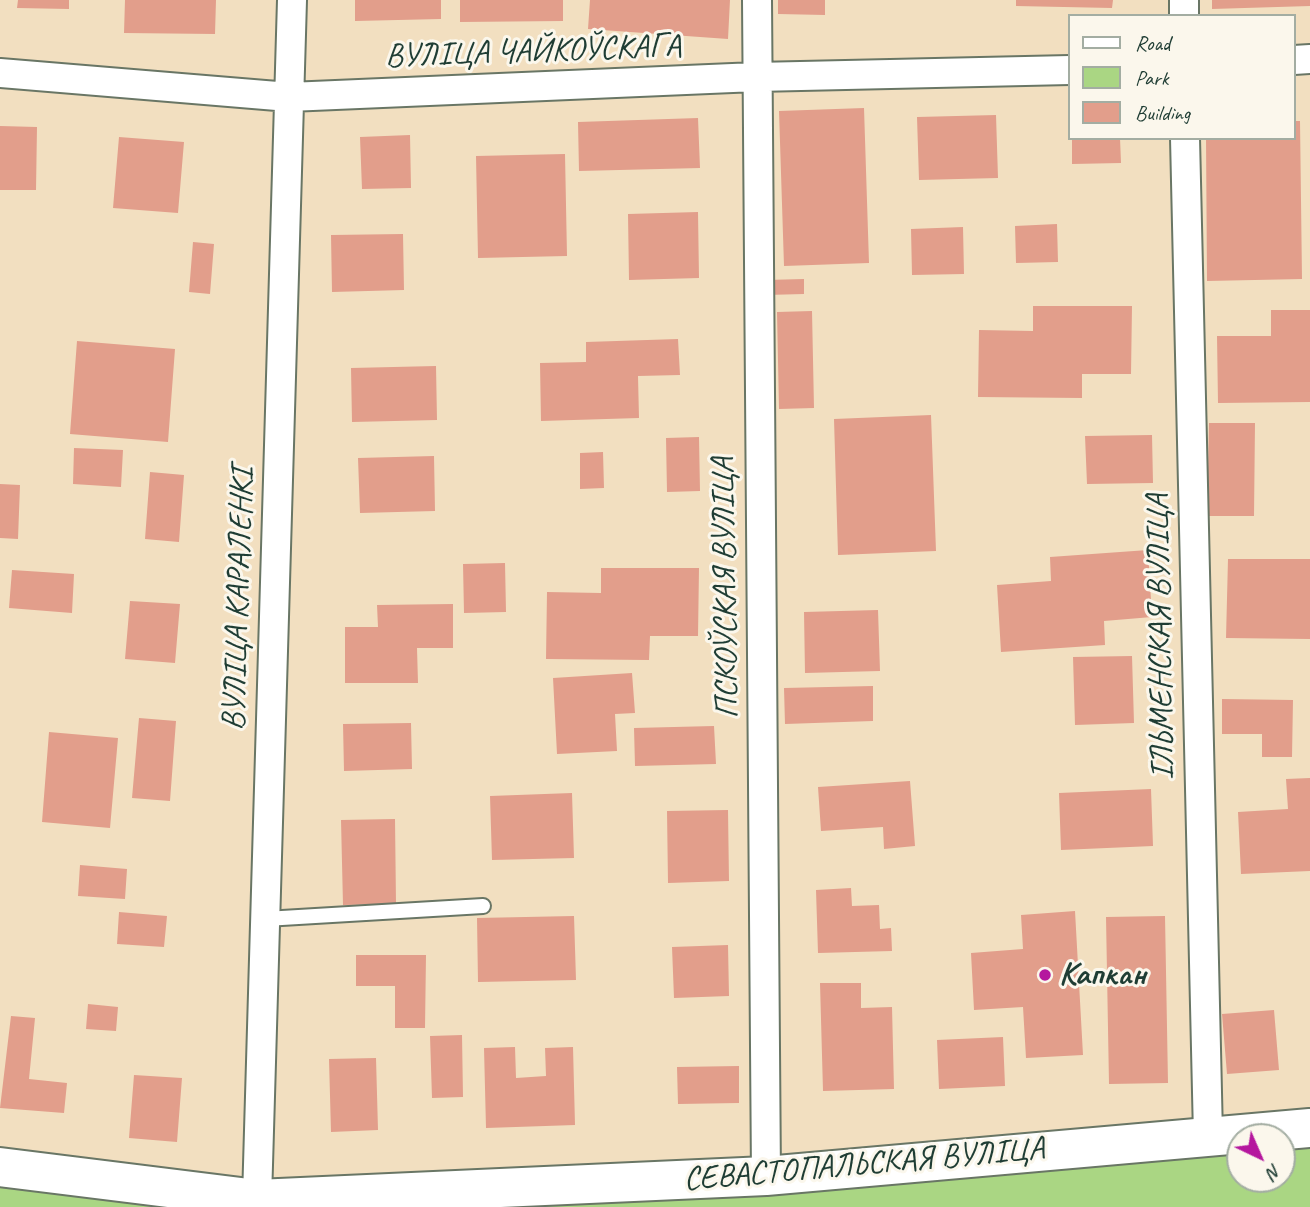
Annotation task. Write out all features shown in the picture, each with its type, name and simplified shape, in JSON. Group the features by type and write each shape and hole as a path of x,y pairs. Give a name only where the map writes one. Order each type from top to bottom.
{"street":[{"name":"ВУЛІЦА КАРАЛЕНКІ","path":"257,1203 292,0"},
{"name":"ПСКОЎСКАЯ ВУЛІЦА","path":"757,0 766,1176"},
{"name":"ВУЛІЦА ЧАЙКОЎСКАГА","path":"0,73 289,97 756,77 1068,70"},
{"name":"ІЛЬМЕНСКАЯ ВУЛІЦА","path":"1185,140 1208,1135"},
{"name":"СЕВАСТОПАЛЬСКАЯ ВУЛІЦА","path":"0,1167 257,1203 766,1176 1310,1128"}],"lane":[{"path":"265,919 483,906"}],"green space":[{"path":"1310,1144 1310,1207 299,1207 1226,1151 1226,1193 1296,1193 1296,1145"},
{"path":"0,1182 233,1207 0,1207"}],"building":[{"path":"18,0 69,0 69,9 17,8"},
{"path":"125,0 216,0 215,34 124,33"},
{"path":"355,0 441,0 441,19 355,21"},
{"path":"460,0 563,0 563,21 460,22"},
{"path":"590,0 730,0 728,39 588,29"},
{"path":"778,0 825,0 825,15 778,14"},
{"path":"1016,0 1113,0 1112,8 1016,6"},
{"path":"1212,0 1310,0 1310,6 1212,9"},
{"path":"864,108 869,263 784,266 779,111"},
{"path":"996,115 998,178 919,180 917,117"},
{"path":"698,118 700,168 579,171 578,122"},
{"path":"1296,121 1300,121 1302,279 1207,281 1206,140 1296,140"},
{"path":"0,126 37,127 36,190 0,190"},
{"path":"410,135 411,188 362,189 360,137"},
{"path":"119,137 184,142 178,213 113,208"},
{"path":"1072,140 1120,140 1121,163 1072,164"},
{"path":"565,154 567,256 478,258 476,156"},
{"path":"698,212 699,278 629,280 628,214"},
{"path":"1057,224 1058,262 1016,263 1015,226"},
{"path":"963,227 964,274 912,275 911,229"},
{"path":"403,234 404,290 332,292 331,235"},
{"path":"193,242 214,244 210,294 189,292"},
{"path":"804,279 804,294 766,295 766,280"},
{"path":"1033,306 1132,306 1131,374 1082,374 1082,398 978,397 979,330 1033,331"},
{"path":"1271,310 1310,310 1310,402 1218,403 1217,336 1271,336"},
{"path":"812,311 814,408 779,409 777,312"},
{"path":"678,339 680,375 638,376 639,418 541,421 540,363 586,362 586,342"},
{"path":"77,341 175,349 168,442 70,434"},
{"path":"436,366 437,420 352,422 351,368"},
{"path":"931,415 936,551 838,555 834,419"},
{"path":"1209,423 1255,423 1254,516 1207,516"},
{"path":"1152,435 1153,483 1087,484 1085,436"},
{"path":"699,437 700,491 667,492 666,438"},
{"path":"74,448 123,450 121,487 73,484"},
{"path":"603,452 604,488 580,489 580,453"},
{"path":"434,456 435,511 360,513 358,458"},
{"path":"150,472 184,475 179,542 145,539"},
{"path":"0,484 20,485 18,539 0,538"},
{"path":"1148,550 1152,617 1104,621 1105,645 1001,652 997,585 1051,581 1050,557"},
{"path":"1228,559 1310,559 1310,639 1226,638"},
{"path":"505,563 506,612 464,613 463,564"},
{"path":"601,568 699,568 698,636 650,636 649,660 546,659 547,592 601,593"},
{"path":"12,570 74,574 72,613 9,608"},
{"path":"130,601 180,604 175,663 125,659"},
{"path":"453,604 453,648 417,648 418,683 345,683 345,627 378,627 377,605"},
{"path":"878,610 880,671 805,673 804,612"},
{"path":"1132,656 1134,723 1075,725 1073,657"},
{"path":"632,673 635,713 615,714 617,751 557,754 553,678"},
{"path":"873,686 873,721 785,724 784,688"},
{"path":"1222,699 1293,700 1292,757 1262,757 1262,734 1222,734"},
{"path":"139,718 176,721 170,801 132,798"},
{"path":"411,723 412,769 344,771 343,724"},
{"path":"714,726 716,764 635,766 634,728"},
{"path":"49,732 118,738 110,828 42,822"},
{"path":"1310,778 1310,871 1241,874 1238,812 1288,809 1286,779"},
{"path":"910,781 915,846 884,849 883,827 821,831 818,787"},
{"path":"1151,789 1153,846 1061,850 1059,793"},
{"path":"572,793 574,858 492,860 490,796"},
{"path":"728,810 729,881 668,883 667,811"},
{"path":"395,819 396,904 343,905 341,820"},
{"path":"80,865 127,869 125,899 78,896"},
{"path":"851,888 852,906 879,905 880,929 891,928 892,951 818,953 816,890"},
{"path":"1075,911 1083,1055 1026,1058 1023,1007 974,1010 971,953 1023,949 1021,915"},
{"path":"119,912 167,916 164,947 117,944"},
{"path":"574,916 576,980 478,982 477,918"},
{"path":"1165,916 1168,1083 1109,1084 1106,917"},
{"path":"728,945 729,996 674,998 672,947"},
{"path":"356,955 426,955 425,1028 395,1028 395,986 356,986"},
{"path":"820,983 861,983 861,1008 892,1007 894,1089 823,1091"},
{"path":"88,1004 118,1007 116,1031 86,1029"},
{"path":"1274,1010 1279,1070 1227,1074 1222,1014"},
{"path":"11,1016 35,1018 29,1079 67,1083 64,1113 0,1108"},
{"path":"462,1035 463,1097 432,1098 430,1036"},
{"path":"1003,1037 1005,1086 939,1089 937,1040"},
{"path":"515,1047 516,1078 546,1076 545,1048 573,1047 575,1125 486,1128 484,1048"},
{"path":"376,1058 378,1130 331,1132 329,1059"},
{"path":"739,1066 739,1103 678,1104 677,1067"},
{"path":"134,1075 182,1078 177,1142 129,1138"}],"place":[{"name":"Капкан","path":"1045,975"}]}
